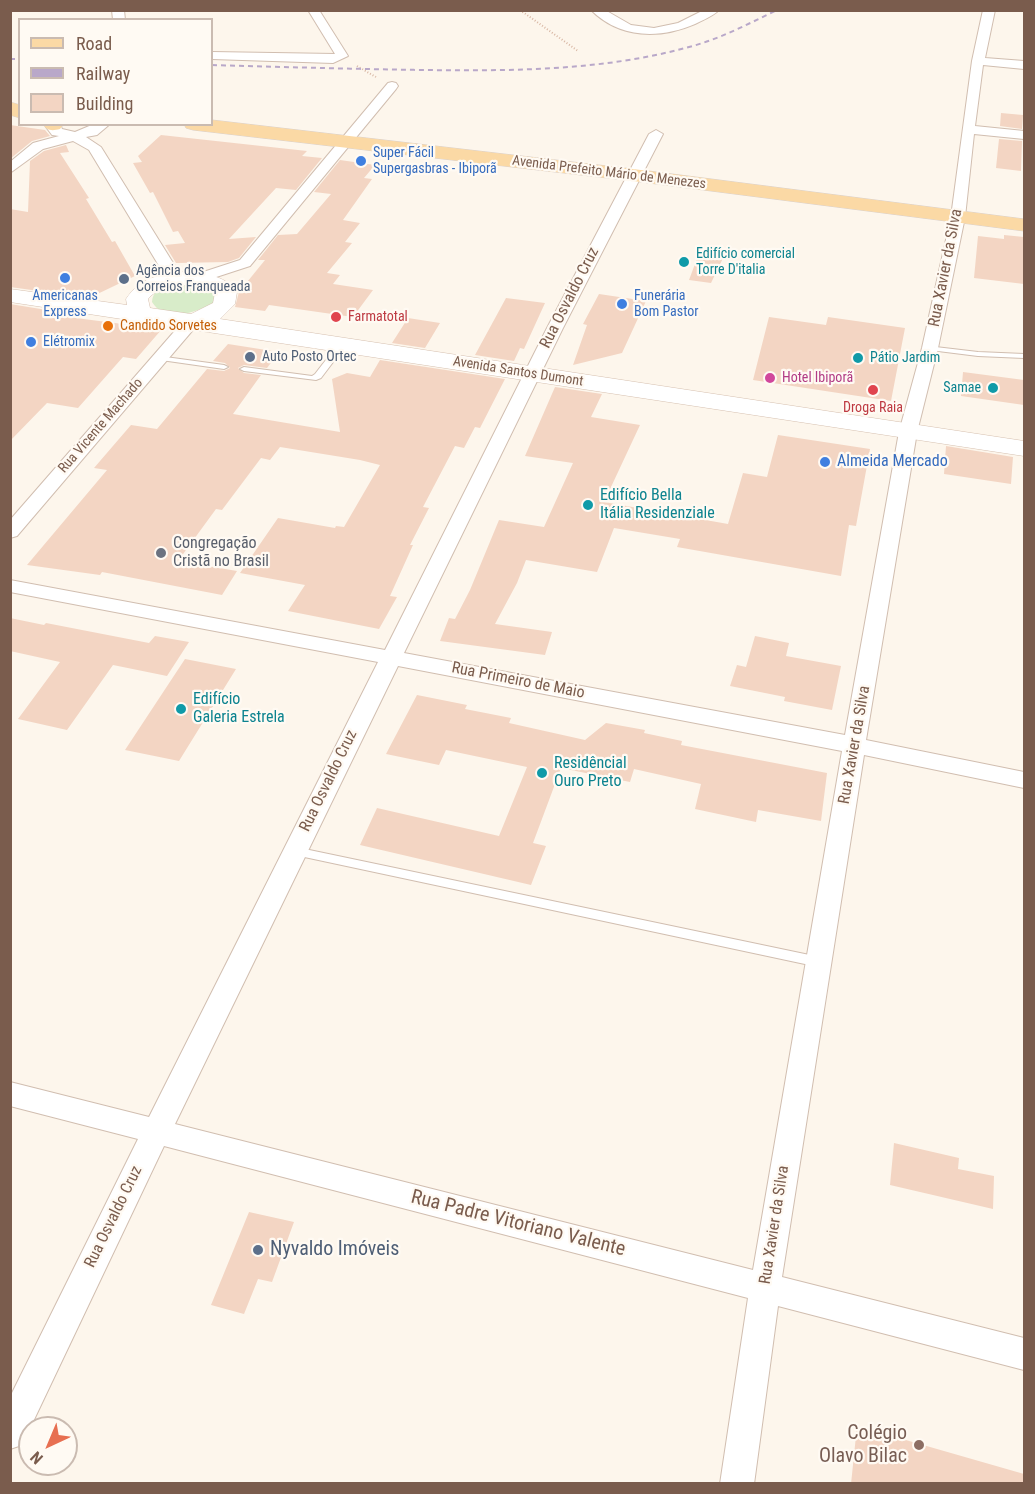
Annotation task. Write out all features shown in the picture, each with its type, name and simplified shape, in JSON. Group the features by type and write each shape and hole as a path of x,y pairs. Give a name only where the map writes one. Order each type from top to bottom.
{"main road":[{"name":"Avenida Prefeito Mário de Menezes","path":"210,126 633,175 1024,225"},
{"path":"138,307 141,294 149,287 175,279 198,278 218,284 227,295 226,302 220,309 201,318"},
{"name":"Avenida Santos Dumont","path":"10,283 342,345 534,368"},
{"name":"Avenida Santos Dumont","path":"10,295 138,307"},
{"name":"Avenida Santos Dumont","path":"201,318 910,425 1024,449"},
{"name":"Avenida Santos Dumont","path":"910,425 1024,432"}],"street":[{"path":"213,57 340,57 343,54 313,10"},
{"path":"596,10 613,23 631,30 656,32 674,29 714,10"},
{"name":"Rua Xavier da Silva","path":"736,1484 765,1287 854,745 910,425 930,348 958,217 978,61 989,10"},
{"path":"978,61 1024,65"},
{"path":"198,278 245,263 392,86"},
{"path":"52,126 57,132 74,136 94,147 175,279"},
{"path":"10,169 38,146 101,127"},
{"path":"94,147 101,127"},
{"path":"968,129 1024,135"},
{"name":"Rua Osvaldo Cruz","path":"10,1433 156,1131 534,368 656,134"},
{"name":"Rua Vicente Machado","path":"10,532 161,358 201,318"},
{"name":"Rua Primeiro de Maio","path":"10,586 854,745 1024,780"},
{"name":"Rua Padre Vitoriano Valente","path":"10,1094 1024,1354"}],"lane":[{"path":"244,369 314,378 342,345"},
{"path":"930,348 978,354 1024,356"},
{"path":"161,358 224,367"},
{"path":"295,851 819,962"}],"path":[{"path":"520,10 578,51"},
{"path":"340,57 392,86"}],"green space":[{"path":"203,283 216,291 216,301 201,309 183,314 165,313 152,302 158,290 165,287"}],"building":[{"path":"1001,113 1023,115 1022,129 1000,126"},
{"path":"10,125 45,130 50,136 32,141 10,159"},
{"path":"161,135 307,151 302,156 322,158 296,190 276,188 229,239 256,237 239,258 228,262 176,263 165,245 185,243 178,231 173,232 153,192 150,193 133,163 142,162 138,156"},
{"path":"999,139 1022,141 1021,171 996,168"},
{"path":"66,145 69,152 60,153 89,198 86,199 112,242 115,241 135,276 89,298 10,287 10,209 28,212 30,161 44,151"},
{"path":"340,160 375,165 364,178 372,179 343,220 360,223 345,242 352,243 327,273 340,275 333,284 373,290 353,317 269,305 265,311 235,307 239,292 265,260 258,260 278,235 297,234 331,194 314,192"},
{"path":"1004,235 1024,237 1024,284 974,278 978,236 1004,239"},
{"path":"701,248 726,252 711,283 689,280"},
{"path":"599,294 646,301 622,353 573,365 587,325 583,324"},
{"path":"506,298 545,303 524,349 520,348 514,361 475,355"},
{"path":"10,304 59,312 52,315 162,329 136,359 123,357 78,408 47,403 10,441"},
{"name":"Pátio Jardim","path":"769,317 826,325 828,317 905,328 891,401 753,380"},
{"path":"408,318 440,323 425,348 392,343"},
{"path":"228,344 279,352 267,368 244,365 238,368 244,373 261,375 233,414 340,432 332,379 347,373 370,377 380,360 505,379 480,428 475,427 464,448 455,446 423,507 429,508 410,545 413,545 390,596 397,597 379,629 288,611 305,585 240,573 278,518 335,528 336,526 344,527 380,465 360,460 280,447 270,460 261,458 222,510 216,509 178,561 237,571 222,595 102,572 100,575 27,565 107,470 94,468 131,425 157,429 207,369 224,371 230,368 225,363 213,361"},
{"name":"Samae","path":"963,372 1024,380 1024,405 961,396"},
{"path":"555,387 602,394 591,417 640,425 604,502 728,524 743,473 767,477 778,435 870,449 856,526 849,525 841,576 677,547 680,539 614,528 597,572 526,560 517,583 495,624 552,632 545,655 440,641 449,618 455,619 470,590 499,520 544,527 573,463 525,456"},
{"path":"946,446 1013,457 1011,484 944,474"},
{"path":"10,618 149,643 155,636 189,642 167,676 113,665 67,730 18,719 60,662 10,651"},
{"path":"755,636 789,643 786,656 841,666 832,710 784,701 785,697 730,686 737,665 746,667"},
{"name":"Edifício Galeria Estrela","path":"185,659 236,669 179,761 125,750"},
{"path":"417,695 467,705 465,709 511,718 509,723 585,740 606,723 645,730 644,733 682,741 681,745 827,773 821,821 758,810 756,822 695,809 701,784 634,769 630,782 561,768 533,843 546,846 531,885 360,845 377,808 499,836 527,767 446,750 439,765 386,754"},
{"path":"894,1143 959,1158 958,1169 994,1176 993,1209 890,1185"},
{"name":"Nyvaldo Imóveis","path":"249,1212 294,1222 272,1282 258,1279 244,1314 211,1305"},
{"path":"857,1426 1024,1474 1024,1484 851,1484"}],"railway":[{"path":"213,65 456,70 590,65 656,55 700,44 734,31 777,10"},
{"path":"10,59 18,59"}],"place":[{"name":"Super Fácil Supergasbras - Ibiporã","path":"361,161"},
{"name":"Edifício comercial Torre D'italia","path":"684,262"},
{"name":"Americanas Express","path":"65,278"},
{"name":"Agência dos Correios Franqueada","path":"124,279"},
{"name":"Funerária Bom Pastor","path":"622,304"},
{"name":"Farmatotal","path":"336,317"},
{"name":"Candido Sorvetes","path":"108,326"},
{"name":"Elétromix","path":"31,342"},
{"name":"Auto Posto Ortec","path":"250,357"},
{"name":"Pátio Jardim","path":"858,358"},
{"name":"Hotel Ibiporã","path":"770,378"},
{"name":"Samae","path":"993,388"},
{"name":"Droga Raia","path":"873,390"},
{"name":"Almeida Mercado","path":"825,462"},
{"name":"Edifício Bella Itália Residenziale","path":"588,505"},
{"name":"Congregação Cristã no Brasil","path":"161,553"},
{"name":"Edifício Galeria Estrela","path":"181,709"},
{"name":"Residêncial Ouro Preto","path":"542,773"},
{"name":"Nyvaldo Imóveis","path":"258,1250"},
{"name":"Colégio Olavo Bilac","path":"919,1445"}]}
